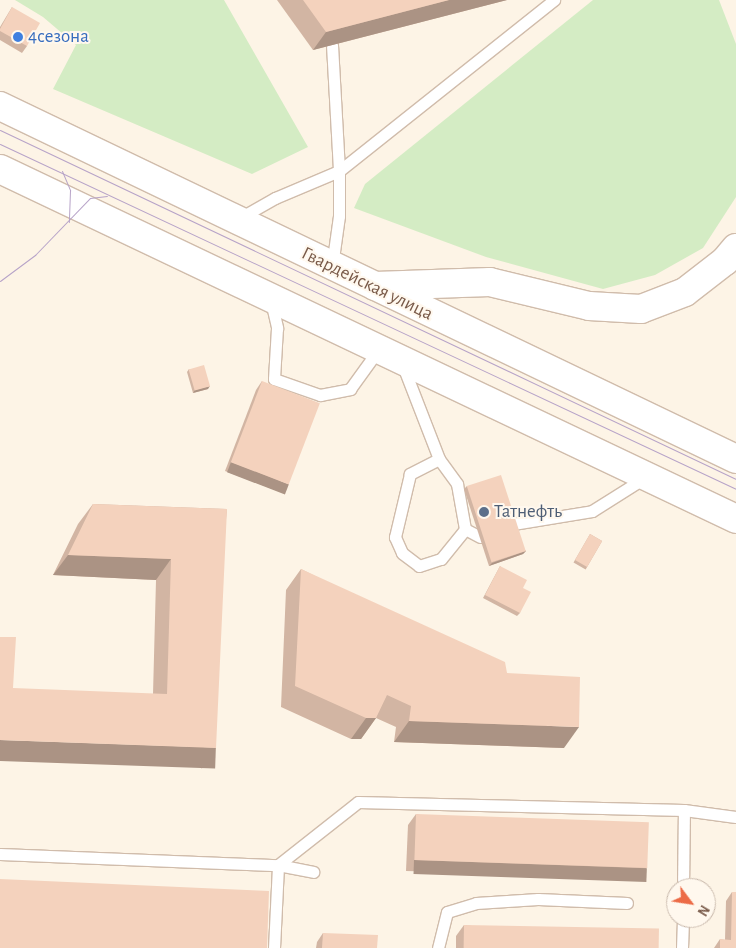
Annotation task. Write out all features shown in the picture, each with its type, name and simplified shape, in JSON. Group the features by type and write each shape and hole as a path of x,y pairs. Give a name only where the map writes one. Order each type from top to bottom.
{"main road":[{"name":"Гвардейская улица","path":"0,106 332,267 736,459"},
{"path":"0,169 227,285 270,297 736,519"},
{"path":"372,286 490,282 589,306 641,309 685,292 725,261 736,248"}],"lane":[{"path":"236,220 275,198 339,171 554,0"},
{"path":"332,45 340,216 332,267"},
{"path":"270,297 277,328 274,379 320,395 350,389 390,354 439,459 457,484 464,529 441,558 419,566 402,553 395,537 410,474 439,459"},
{"path":"513,524 592,511 648,476"},
{"path":"464,529 480,536"},
{"path":"274,948 278,865 358,802 684,810 736,817"},
{"path":"683,878 684,810"},
{"path":"0,854 278,865 313,872"},
{"path":"438,948 447,912 476,903 538,899 627,903"},
{"path":"682,948 683,928"}],"green space":[{"path":"15,0 224,0 308,147 252,174 53,89 76,45 43,17"},
{"path":"593,0 719,0 736,44 736,197 703,248 655,275 603,289 486,257 354,208 365,184"}],"building":[{"path":"303,0 449,0 326,32"},
{"path":"12,7 40,23 27,46 0,31"},
{"path":"204,365 210,386 195,391 189,369"},
{"path":"262,381 320,403 289,484 231,462"},
{"path":"501,475 526,551 491,562 467,486"},
{"path":"93,504 227,509 216,748 0,740 0,637 16,637 13,688 167,694 171,559 68,555"},
{"path":"590,534 602,541 587,567 575,560"},
{"path":"500,566 527,580 523,588 531,592 520,613 485,595"},
{"path":"301,569 505,662 507,673 580,677 579,727 409,721 411,706 387,695 376,718 366,718 295,686"},
{"path":"416,814 649,822 647,868 414,860"},
{"path":"0,879 269,891 267,948 0,948"},
{"path":"732,892 736,892 736,948 720,948 720,939 731,940"},
{"path":"464,925 659,928 659,948 464,948"},
{"path":"323,933 378,935 377,948 322,948"}],"tram line":[{"path":"0,130 736,479"},
{"path":"0,144 736,489"},
{"path":"62,171 70,190 69,222"},
{"path":"0,281 35,255 90,198 107,196"}],"place":[{"name":"4сезона","path":"18,37"},
{"name":"Татнефть","path":"484,512"}]}
